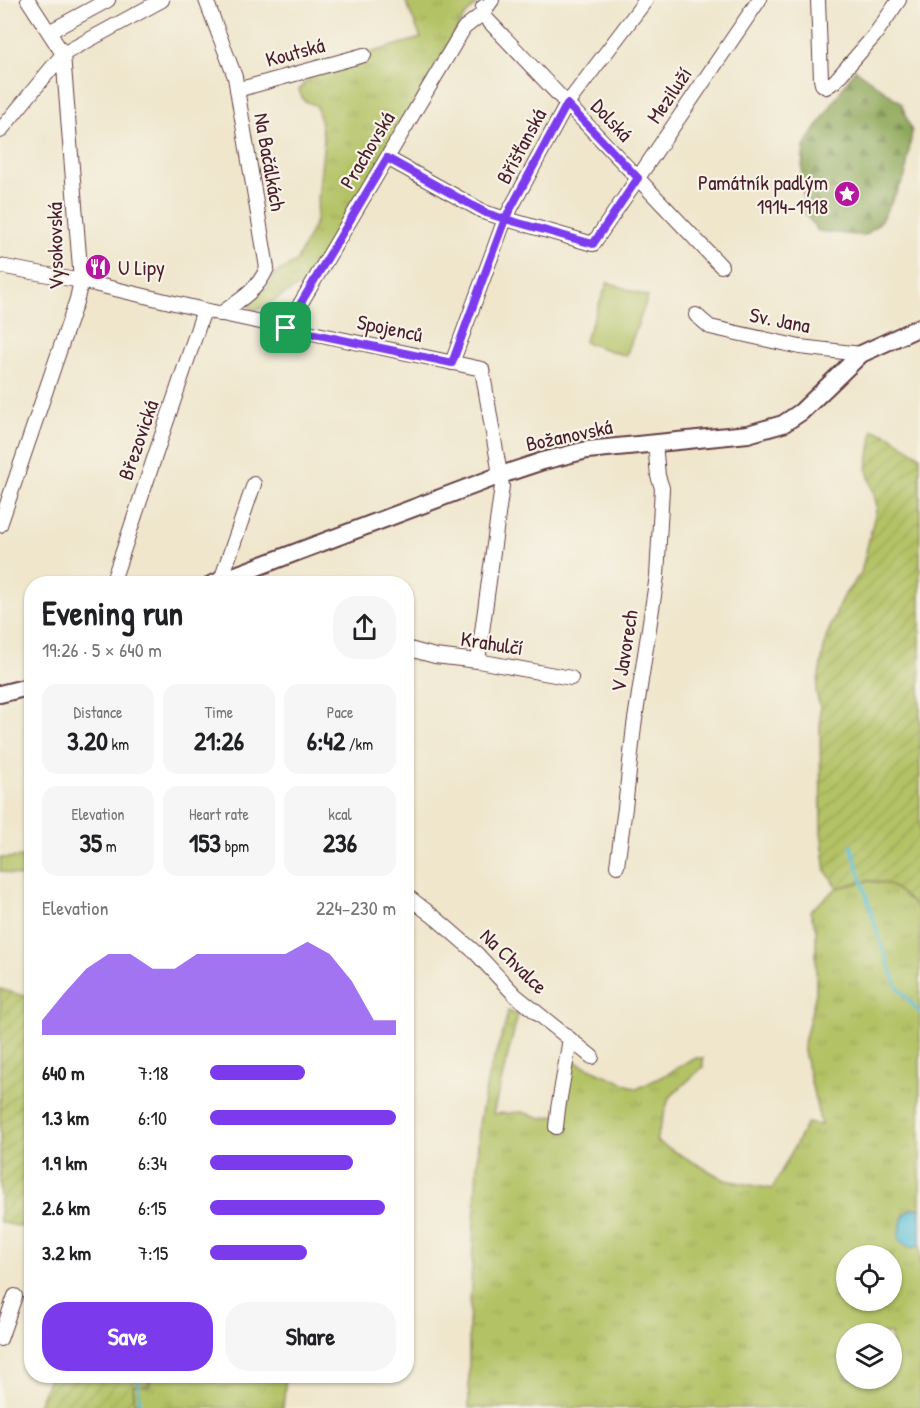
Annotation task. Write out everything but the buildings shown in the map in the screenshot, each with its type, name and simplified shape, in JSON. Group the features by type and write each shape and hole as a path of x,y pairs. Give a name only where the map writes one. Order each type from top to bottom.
{"street":[{"name":"Vysokovská","path":"0,525 77,299 81,281 63,54 28,0"},
{"path":"49,32 108,0"},
{"path":"0,131 63,54 162,0"},
{"name":"Na Bačálkách","path":"206,0 235,77 267,268 253,290 220,314"},
{"name":"Prachovská","path":"286,328 464,28 492,0"},
{"name":"Bříšťanská","path":"452,363 505,219 567,104 646,0"},
{"name":"Meziluží","path":"505,219 593,244 759,0"},
{"path":"819,0 821,79 822,84 826,87 835,81 874,36 899,0"},
{"name":"Dolská","path":"483,7 567,104 721,266"},
{"name":"Koutská","path":"237,90 364,55"},
{"path":"387,158 486,213 505,219"},
{"name":"Spojenců","path":"0,266 81,281 220,314 482,369 502,486 478,661"},
{"name":"Březovická","path":"115,576 204,310"},
{"name":"Sv. Jana","path":"696,315 710,327 800,347 861,354"},
{"name":"Božanovská","path":"235,576 543,461 586,450 748,434 783,423 801,412 861,354 920,327"},
{"name":"V Javorech","path":"617,866 626,808 633,726 657,576 662,488 658,476 655,443"},
{"path":"221,576 254,484"},
{"name":"Krahulčí","path":"414,650 435,656 478,661 571,678"},
{"path":"0,694 24,688"},
{"name":"Na Chvalce","path":"414,901 476,953 515,995 592,1057"},
{"path":"556,1127 570,1039"},
{"path":"0,1339 15,1296"}],"green space":[{"path":"405,0 477,0 476,5 463,18 387,152 308,281 254,312 248,303 269,285 276,273 296,262 316,221 324,139 317,106 303,100 299,90 318,68 421,38"},
{"path":"855,69 901,103 912,132 905,177 880,222 864,235 818,231 806,215 801,180 804,147"},
{"path":"608,282 648,297 626,356 584,342"},
{"path":"873,430 889,435 920,456 920,911 896,889 882,883 866,881 837,888 826,871 821,832 820,707 816,692 826,638 842,598 861,573 877,506 867,470"},
{"path":"24,857 24,878 0,871 0,858"},
{"path":"867,881 889,884 904,894 920,911 920,1209 915,1208 904,1214 917,1247 920,1245 920,1408 469,1408 469,1324 479,1124 489,1073 508,1011 518,1015 493,1114 522,1112 542,1118 562,1114 571,1060 637,1089 693,1058 703,1058 703,1067 669,1098 656,1141 725,1180 772,1189 807,1123 821,1125 803,1047 816,993 816,929 810,911 837,888"},
{"path":"0,989 24,996 24,1227 0,1222"},
{"path":"47,1383 150,1383 149,1386 133,1385 135,1408 37,1408"},
{"path":"150,1383 285,1383 283,1408 135,1408 133,1384 149,1386"}],"water":[{"path":"915,1208 920,1209 920,1245 911,1248 898,1238 904,1215"}],"waterway":[{"path":"851,845 881,944 897,986 920,1013"},
{"path":"138,1383 140,1408"}],"place":[{"name":"Památník padlým 1914-1918","path":"847,194"},
{"name":"U Lipy","path":"98,267"}],"route":[{"path":"286,328 387,158 486,213 505,219 567,104 638,178 593,244 505,219 452,363 286,328"}]}
